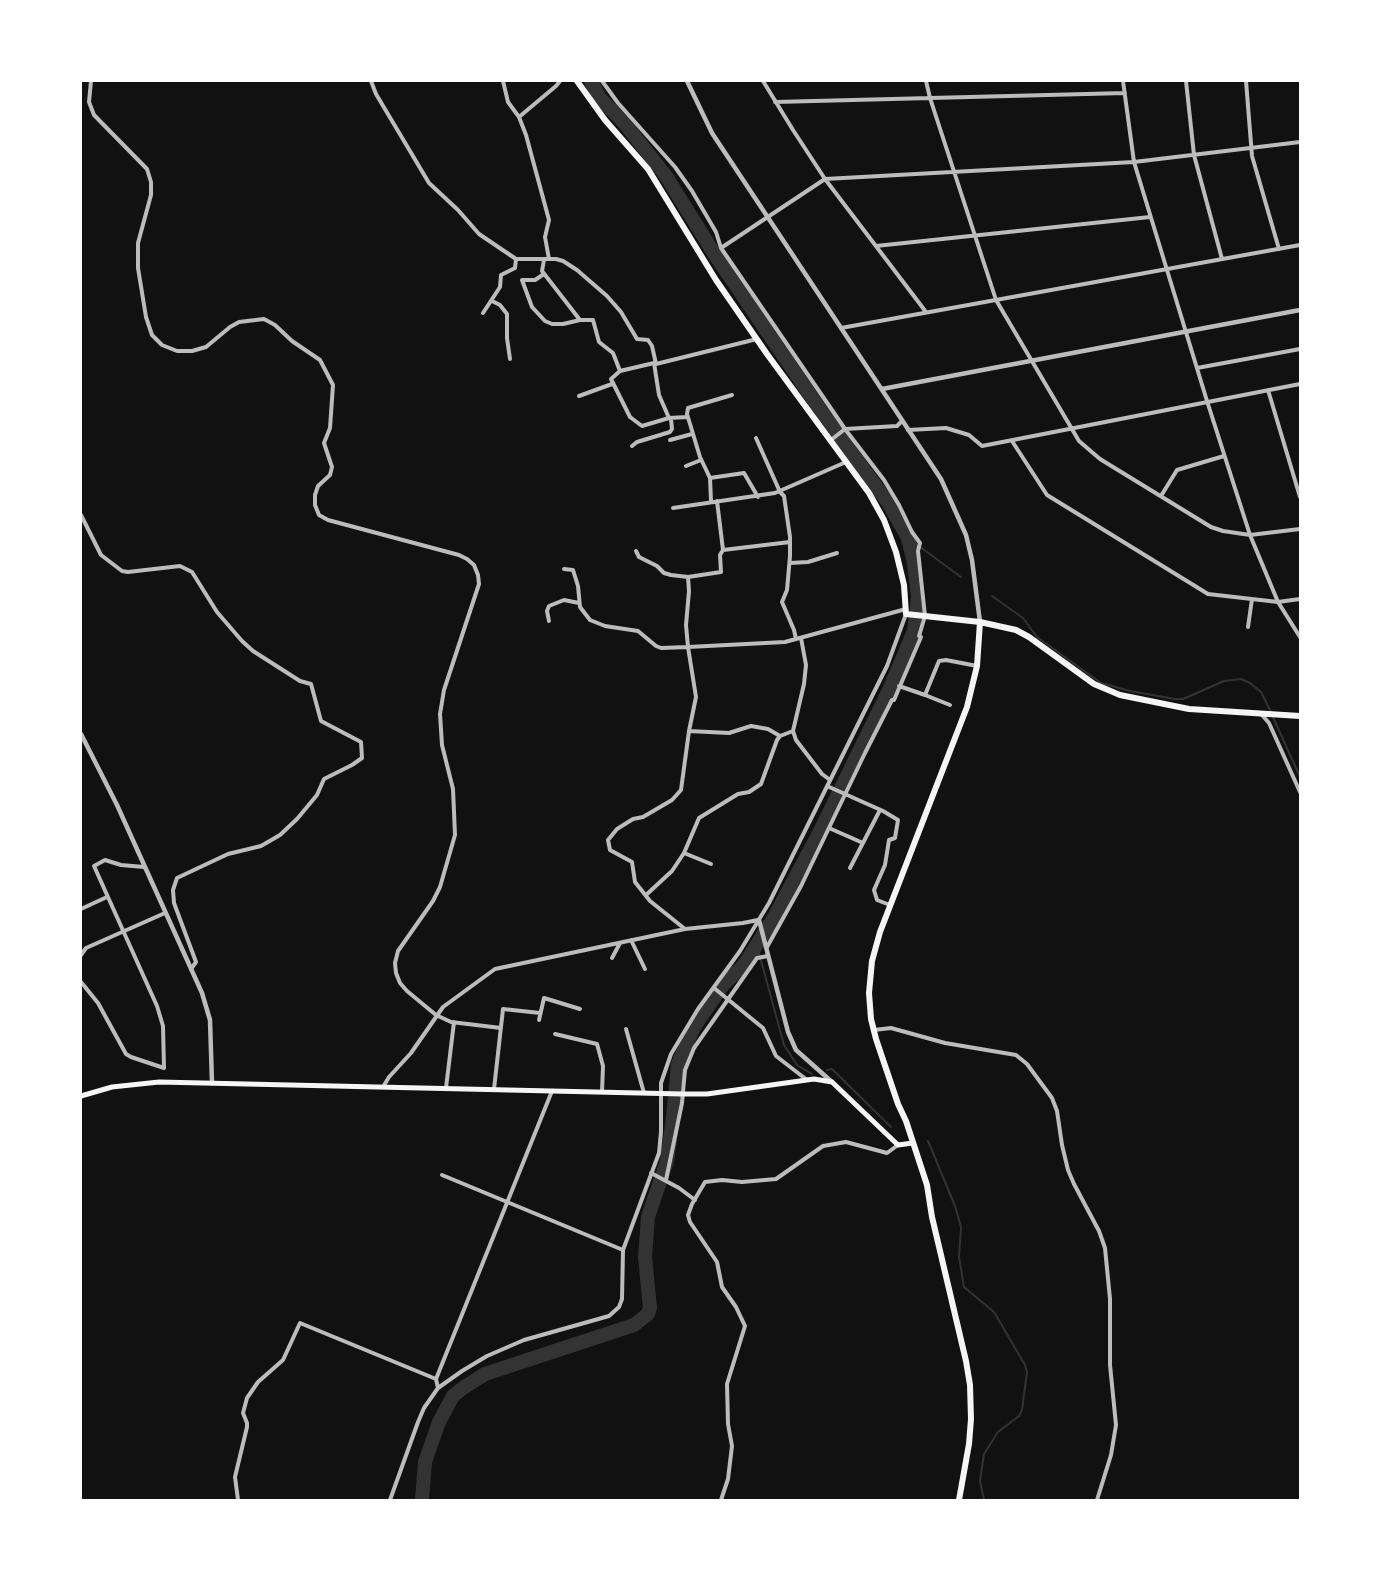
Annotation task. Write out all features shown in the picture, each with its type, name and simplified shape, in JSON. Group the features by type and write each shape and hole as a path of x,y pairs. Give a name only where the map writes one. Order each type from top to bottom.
{"main road":[{"path":"577,81 604,120 648,169 716,280 877,507 892,539 900,565 906,612 1006,627 1029,637 1083,677 1112,693 1189,709 1300,716"},
{"path":"959,1500 969,1444 971,1402 962,1339 932,1217 927,1185 873,1030 869,1005 869,983 875,948 890,905 961,723 977,666 980,622"},
{"path":"81,1096 112,1087 159,1082 707,1094 814,1079 832,1082 898,1145 913,1143"}],"street":[{"path":"91,81 89,102 94,115 147,169 151,182 151,195 138,243 138,268 146,317 152,335 162,345 177,351 192,351 206,346 239,322 264,319 275,325 292,342 320,360 333,385 330,428 324,443 332,467 330,475 318,486 315,495 315,506 319,515 328,520 459,555 474,566 478,575 479,584 447,680 440,714 442,745 453,789 455,835 434,901 398,951 395,963 400,983 436,1015 454,1022 501,1028"},
{"path":"371,81 376,94 429,183 458,210 479,234 516,259 563,261 594,283 621,312 637,339 646,339 650,343 659,395 672,429 670,432 637,442 632,446"},
{"path":"503,81 508,102 519,117 526,135 549,220 545,237 546,259 542,271 580,320"},
{"path":"602,81 618,104 675,167 716,232 721,248 845,429 884,480 920,543 918,551 924,616 919,636 921,637 894,700 801,886 766,949"},
{"path":"687,81 712,133 941,479 966,535 972,560 980,622"},
{"path":"763,81 825,179 926,312"},
{"path":"926,81 996,300 1079,441 1092,454 1211,526 1234,534 1250,535 1300,529"},
{"path":"1123,81 1134,162 1224,456 1250,535 1278,602 1300,637"},
{"path":"1186,81 1194,155 1222,259"},
{"path":"1246,81 1251,148 1279,249"},
{"path":"519,117 556,86 557,82"},
{"path":"775,102 1125,93"},
{"path":"721,248 825,179 1134,162 1300,142"},
{"path":"876,246 1150,217"},
{"path":"841,328 1300,245"},
{"path":"483,313 500,287 501,275 515,268 516,259"},
{"path":"544,274 535,280 522,279 521,283 532,307 545,321 552,324 593,320 599,342 613,353 620,371"},
{"path":"492,301 500,305 507,317 506,330 510,359"},
{"path":"882,389 1300,310"},
{"path":"687,417 640,425 630,417 612,384 611,377 620,371 757,339"},
{"path":"1197,369 1300,349"},
{"path":"579,396 612,384"},
{"path":"908,430 946,428 969,435 981,446 1300,384"},
{"path":"1268,390 1300,497"},
{"path":"711,501 710,478 692,434 687,417 688,408 732,395"},
{"path":"830,440 845,429 897,426 902,421"},
{"path":"670,440 692,434"},
{"path":"756,438 780,492 784,496 790,542 790,562 787,590 782,602 798,638 806,665 794,731 796,740 822,774 830,780"},
{"path":"1012,441 1047,495 1208,594 1278,602 1300,599"},
{"path":"1161,496 1177,470 1224,456"},
{"path":"686,466 702,460"},
{"path":"673,508 780,492 846,462"},
{"path":"710,478 742,472 758,496"},
{"path":"636,551 639,557 657,566 664,573 688,577 721,572 720,555 723,550 717,501"},
{"path":"81,515 101,555 122,571 180,566 192,572 217,612 242,641 253,651 300,681 311,684 321,722 361,742 362,759 324,779 317,795 280,835 261,846 228,854 177,878 173,890 174,903 196,962 191,969"},
{"path":"723,550 790,542"},
{"path":"790,562 808,562 837,553"},
{"path":"564,569 573,570 578,586 580,608 590,620 615,628 638,631 656,646 662,648 776,643 906,612"},
{"path":"685,929 646,895 633,878 632,861 610,850 608,840 617,829 633,819 646,815 680,794 696,697 686,633 688,577"},
{"path":"1248,627 1252,599"},
{"path":"549,621 547,612 549,606 564,600 580,603"},
{"path":"390,1500 424,1408 438,1388 475,1362 503,1348 613,1314 619,1307 622,1299 623,1250 660,1147 661,1083 671,1054 770,903 887,666 906,612"},
{"path":"925,695 939,661 946,660 977,666"},
{"path":"899,686 950,705"},
{"path":"1264,714 1300,792"},
{"path":"689,730 729,733 752,726 768,729 780,736"},
{"path":"646,895 672,871 684,853 699,818 738,794 749,792 761,784 771,752 780,736 794,731"},
{"path":"81,734 117,805 202,993 210,1020 212,1083"},
{"path":"829,787 898,820 895,838 889,840 885,865 874,890 877,900 890,905"},
{"path":"850,868 880,810"},
{"path":"829,828 863,843"},
{"path":"684,853 711,864"},
{"path":"81,982 98,1003 126,1054 131,1058 164,1068 164,1036 161,1018 94,866 105,860 121,865 144,867"},
{"path":"81,909 107,897"},
{"path":"81,955 86,948 165,913"},
{"path":"383,1086 411,1053 436,1015 448,1002 476,985 495,969 685,929 759,920"},
{"path":"759,920 766,956 788,1032 796,1050 832,1082"},
{"path":"631,940 645,969"},
{"path":"612,958 620,943"},
{"path":"666,1180 683,1094 685,1070 694,1048 757,958 766,956"},
{"path":"714,988 763,1028 776,1056 807,1080"},
{"path":"539,1020 544,998 580,1009"},
{"path":"494,1089 503,1009 540,1013"},
{"path":"446,1088 454,1022"},
{"path":"873,1030 891,1028 945,1043 1016,1055 1027,1064 1052,1098 1057,1111 1068,1170 1099,1231 1105,1248 1110,1309 1110,1365 1116,1425 1112,1455 1097,1500"},
{"path":"626,1029 644,1093"},
{"path":"555,1034 597,1044 603,1065 602,1092"},
{"path":"438,1388 436,1379 552,1091"},
{"path":"721,1500 728,1479 732,1446 728,1424 727,1383 745,1326 736,1306 722,1287 717,1262 690,1222 688,1215 695,1200 705,1182 776,1179 823,1146 846,1143 887,1153 898,1145"},
{"path":"651,1173 666,1180 695,1200"},
{"path":"442,1175 623,1250"},
{"path":"238,1500 235,1478 247,1427 243,1413 247,1398 258,1382 283,1360 300,1323 436,1379"}],"waterway":[{"path":"422,1500 425,1462 439,1422 453,1396 485,1374 634,1325 648,1314 650,1308 645,1257 648,1217 667,1161 678,1064 694,1027 723,985 744,965 773,919 819,833 889,690 914,631 918,597 914,563 908,538 889,504 819,408 715,255 666,176 625,124 599,97 591,81"},
{"path":"908,538 961,577"},
{"path":"992,596 1023,618 1037,637 1101,683 1130,691 1183,699 1224,681 1241,679 1261,692 1271,712"},
{"path":"1273,717 1300,777"},
{"path":"757,946 784,1045 797,1065 812,1074"},
{"path":"827,1070 832,1069 891,1127"},
{"path":"928,1141 955,1206 961,1227 959,1257 964,1287 994,1312 1027,1372 1022,1410 1019,1416 998,1432 984,1454 980,1481 984,1500"}]}
